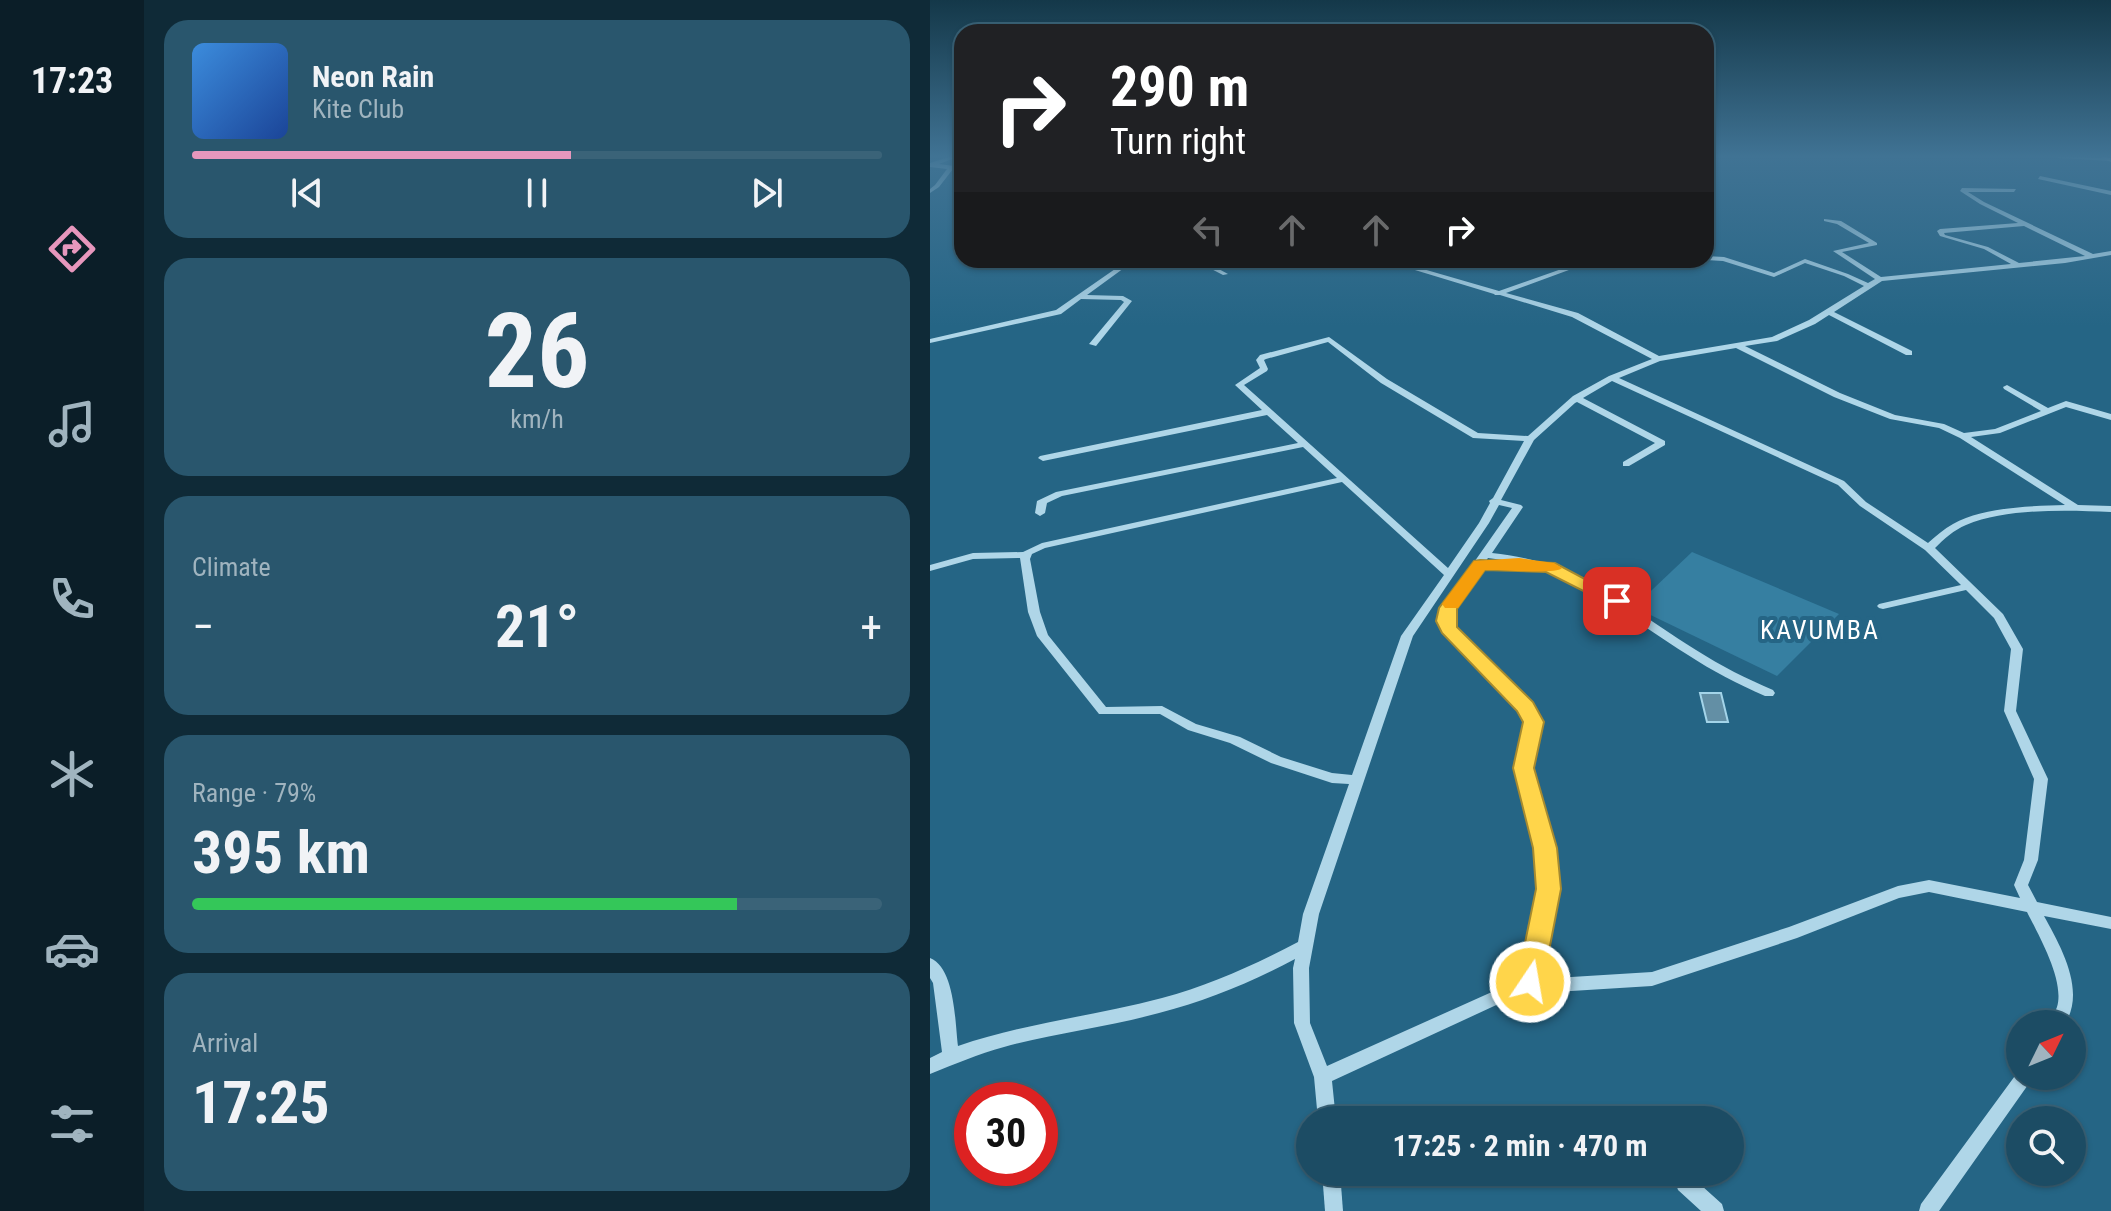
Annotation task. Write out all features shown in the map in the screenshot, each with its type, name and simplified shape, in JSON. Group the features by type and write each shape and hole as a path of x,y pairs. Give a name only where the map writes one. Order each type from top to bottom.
{"street":[{"path":"2006,213 2091,257"},
{"path":"1826,220 1839,222 1875,244 1836,251 1880,279"},
{"path":"2018,266 1986,248 1943,236 1940,231 2026,223"},
{"path":"1326,1106 1323,1077 1302,1023 1301,968 1311,914 1407,636 1484,523 1530,439 1576,398 1612,378 1658,359 1774,339 1880,279 2018,266 2111,253"},
{"path":"1714,258 1774,275 1805,261 1868,286"},
{"path":"930,341 980,327 1011,325 1067,308 1120,268"},
{"path":"1213,268 1225,274"},
{"path":"1411,268 1591,321 1658,359"},
{"path":"1497,294 1570,268"},
{"path":"1078,297 1123,298 1128,301 1093,344"},
{"path":"1827,311 1909,353"},
{"path":"1448,573 1239,387 1264,369 1260,358 1329,339 1384,381 1476,436 1530,439"},
{"path":"1736,344 1837,395 1893,417 1941,426 1963,436 2074,507"},
{"path":"1612,378 1841,483 1863,504 1929,548 1999,616 2017,649 2010,711 2041,779 2031,860 2021,885 2065,988 2064,1010"},
{"path":"2007,387 2047,411"},
{"path":"1576,398 1662,443 1626,464"},
{"path":"1963,436 1997,431 2070,403 2111,417"},
{"path":"1043,458 1267,412"},
{"path":"1040,513 1042,501 1059,494 1305,444"},
{"path":"930,568 968,556 1025,555 1042,546 1344,479"},
{"path":"1494,501 1518,507 1448,608 1445,621 1448,629 1525,707 1533,722 1524,768 1545,848 1548,889 1530,982"},
{"path":"1929,548 1964,523 2074,507 2111,509"},
{"path":"1025,555 1034,612 1043,636 1103,711 1154,708 1276,760 1332,778 1357,780"},
{"path":"1483,560 1549,566 1617,601 1729,676 1769,693"},
{"path":"1883,606 1969,586"},
{"path":"1323,1077 1530,982 1555,985 1652,979 1792,933 1898,892 1929,886 2111,923"},
{"path":"930,1066 978,1046 1200,995 1247,977 1305,946"},
{"path":"930,965 941,981 951,1055"},
{"path":"1928,1211 2014,1090"},
{"path":"1332,1186 1334,1211"},
{"path":"1688,1186 1715,1211"}],"shaded area":[{"path":"1692,552 1839,614 1777,676 1634,607"},
{"path":"1700,693 1721,693 1728,722 1707,722"}],"slow traffic":[{"path":"1451,604 1480,565 1519,564 1554,568"}],"district":[{"name":"KAVUMBA","path":"1820,630"}],"route":[{"path":"1530,982 1548,889 1545,848 1524,768 1533,722 1525,707 1448,629 1445,621 1448,608 1480,565 1549,566 1617,601"}]}
